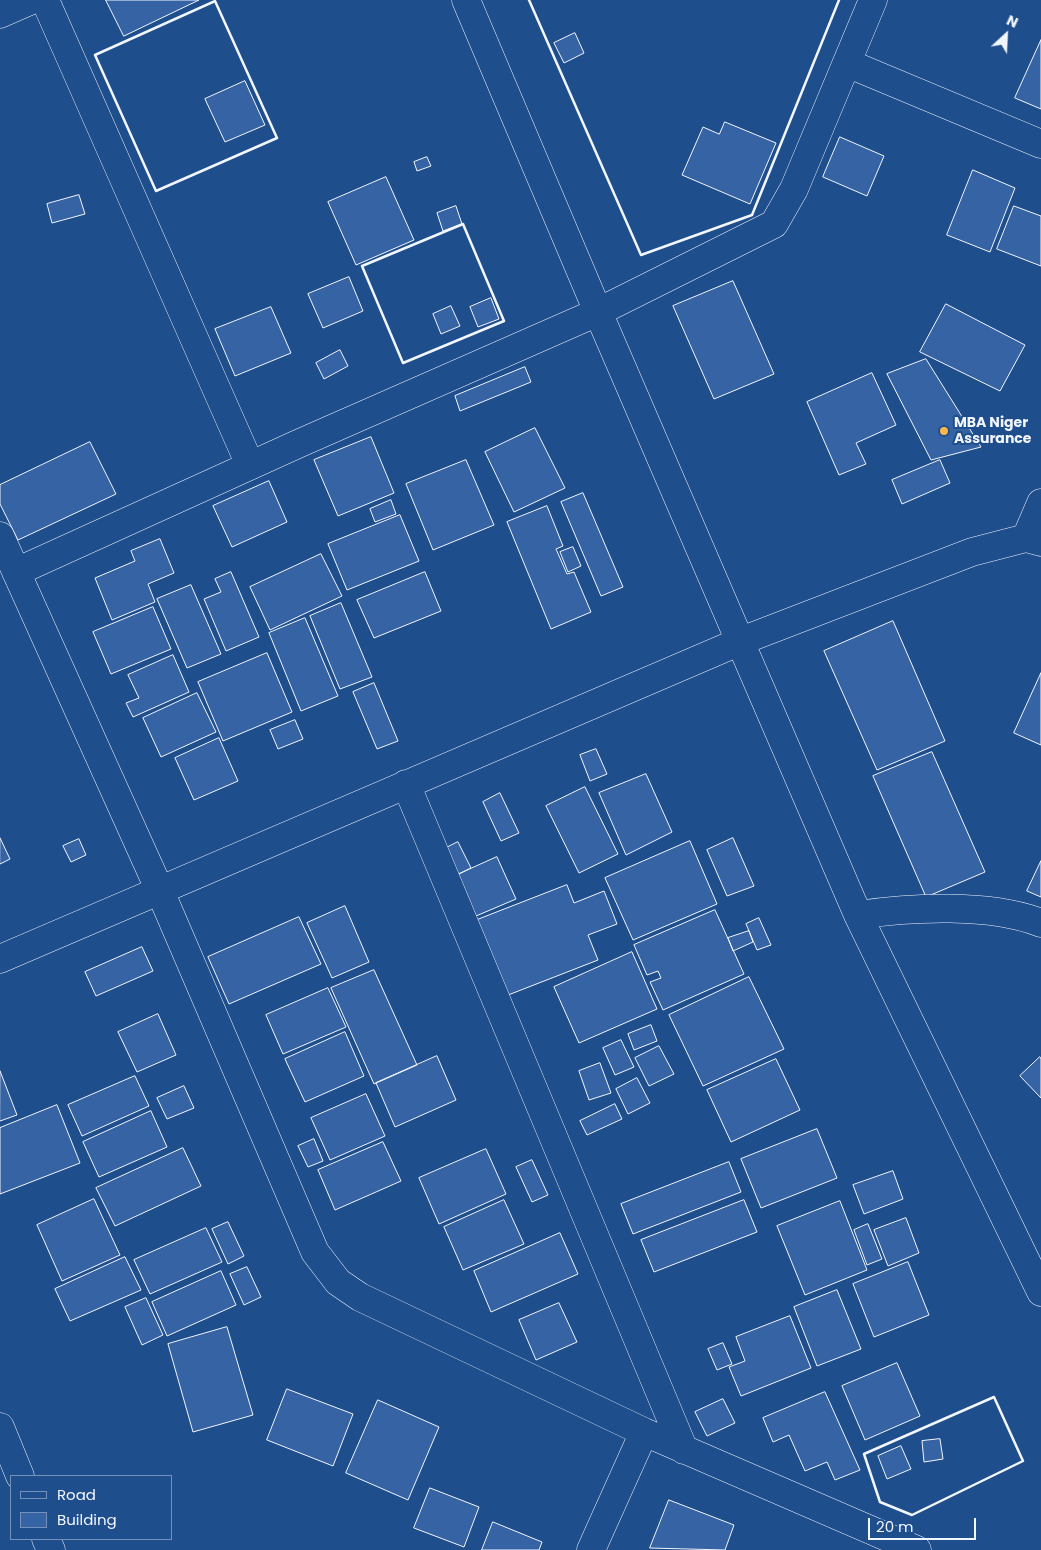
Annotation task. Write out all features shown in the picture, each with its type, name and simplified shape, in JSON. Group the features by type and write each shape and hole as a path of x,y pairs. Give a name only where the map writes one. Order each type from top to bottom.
{"street":[{"path":"0,14 32,0"},
{"path":"44,0 250,465"},
{"path":"466,0 598,312 858,915 1037,1279"},
{"path":"16,572 250,465 598,312 774,224 794,188 873,0"},
{"path":"848,63 1041,144"},
{"path":"0,959 160,892 406,784 741,641 972,552 1033,540 1041,502"},
{"path":"0,536 160,892 315,1252 338,1282 360,1297 644,1432 917,1550"},
{"path":"406,784 684,1450"},
{"path":"858,915 881,911 968,909 1013,914 1041,923"},
{"path":"0,1427 20,1475"},
{"path":"591,1550 644,1432"}],"building":[{"path":"106,0 199,0 124,36"},
{"path":"575,33 584,53 564,63 554,43"},
{"path":"1041,40 1041,109 1015,98"},
{"path":"245,81 265,125 225,142 205,99"},
{"path":"725,122 776,143 750,204 682,175 703,127 719,134"},
{"path":"840,137 884,156 867,196 823,177"},
{"path":"427,157 431,166 417,171 414,162"},
{"path":"973,170 1015,188 990,252 947,235"},
{"path":"386,177 414,240 356,265 328,202"},
{"path":"79,195 85,214 52,223 47,204"},
{"path":"456,206 462,224 443,231 437,213"},
{"path":"1014,206 1041,216 1041,266 997,249"},
{"path":"349,277 363,311 323,328 308,294"},
{"path":"733,281 774,374 714,399 673,306"},
{"path":"491,298 499,319 478,327 470,307"},
{"path":"946,304 1025,345 1000,391 920,352"},
{"path":"451,306 460,326 441,334 433,314"},
{"path":"271,307 291,353 235,376 215,329"},
{"path":"340,350 348,366 324,379 316,363"},
{"path":"926,359 981,447 931,460 887,374"},
{"path":"525,367 531,382 460,411 455,396"},
{"path":"872,373 896,425 856,443 866,464 839,475 807,402"},
{"path":"535,428 565,488 514,512 485,452"},
{"path":"371,437 394,493 338,516 314,460"},
{"path":"90,442 116,494 18,540 0,504 0,485"},
{"path":"466,460 494,525 433,550 406,484"},
{"path":"940,460 950,483 902,504 892,480"},
{"path":"269,481 287,522 232,547 213,506"},
{"path":"583,493 623,587 601,596 561,502"},
{"path":"391,500 396,514 375,522 370,509"},
{"path":"547,506 563,546 556,549 567,574 574,572 591,612 551,629 507,522"},
{"path":"400,515 419,561 347,590 328,544"},
{"path":"160,539 174,573 148,584 155,602 112,620 95,578 135,561 131,551"},
{"path":"573,547 581,566 568,572 560,552"},
{"path":"321,554 342,596 270,630 250,587"},
{"path":"231,572 259,637 226,651 204,599 221,592 215,579"},
{"path":"425,572 441,611 374,638 357,600"},
{"path":"191,585 221,654 187,668 157,599"},
{"path":"341,603 372,677 340,689 310,616"},
{"path":"153,607 171,649 111,674 93,632"},
{"path":"305,618 338,696 301,711 269,633"},
{"path":"893,621 945,741 877,770 824,651"},
{"path":"267,653 292,712 223,741 198,682"},
{"path":"173,655 189,692 133,717 126,703 139,698 128,675"},
{"path":"1041,673 1041,745 1014,733"},
{"path":"374,683 398,741 377,749 353,692"},
{"path":"197,693 216,732 161,757 143,718"},
{"path":"295,720 303,739 278,749 270,730"},
{"path":"219,738 238,781 194,800 175,758"},
{"path":"596,749 607,774 590,781 580,755"},
{"path":"932,752 985,872 926,897 873,776"},
{"path":"646,774 672,832 626,855 599,793"},
{"path":"585,787 618,854 579,873 546,806"},
{"path":"500,793 519,833 501,841 483,802"},
{"path":"0,838 10,859 0,864"},
{"path":"733,838 754,886 727,896 707,850"},
{"path":"79,839 86,855 71,862 63,846"},
{"path":"690,841 717,904 633,940 605,878"},
{"path":"458,842 471,868 457,875 444,849"},
{"path":"497,857 516,899 476,916 457,875"},
{"path":"1041,861 1041,897 1027,891"},
{"path":"567,885 574,903 604,891 617,924 588,935 598,960 503,997 472,922"},
{"path":"345,906 369,962 332,978 307,923"},
{"path":"715,910 744,974 663,1010 650,982 661,978 658,971 647,975 634,945"},
{"path":"299,917 321,964 229,1004 208,957"},
{"path":"759,918 771,945 757,950 746,924"},
{"path":"749,931 753,942 733,951 728,938"},
{"path":"142,947 153,971 96,996 85,972"},
{"path":"632,952 657,1009 579,1043 554,987"},
{"path":"374,970 417,1065 374,1084 331,988"},
{"path":"749,977 784,1049 703,1086 669,1015"},
{"path":"328,988 346,1027 283,1054 266,1015"},
{"path":"158,1014 176,1055 137,1072 118,1032"},
{"path":"651,1025 657,1041 634,1050 628,1034"},
{"path":"345,1032 364,1076 305,1102 285,1059"},
{"path":"621,1040 634,1067 615,1075 603,1048"},
{"path":"659,1046 674,1074 649,1086 635,1058"},
{"path":"437,1056 456,1100 395,1127 376,1083"},
{"path":"1040,1057 1041,1059 1041,1098 1020,1076"},
{"path":"776,1059 800,1110 731,1142 707,1090"},
{"path":"600,1063 611,1093 589,1100 579,1071"},
{"path":"0,1071 17,1115 0,1121"},
{"path":"135,1076 149,1106 82,1136 68,1105"},
{"path":"637,1078 650,1103 628,1114 616,1089"},
{"path":"184,1086 194,1108 167,1119 157,1098"},
{"path":"366,1094 385,1136 330,1160 311,1118"},
{"path":"615,1104 622,1119 587,1135 580,1121"},
{"path":"57,1105 80,1163 0,1194 0,1128"},
{"path":"151,1111 167,1147 99,1177 83,1142"},
{"path":"817,1129 837,1178 761,1208 741,1159"},
{"path":"314,1139 323,1161 308,1167 298,1146"},
{"path":"383,1142 401,1181 335,1210 318,1170"},
{"path":"183,1148 201,1186 115,1226 96,1188"},
{"path":"486,1149 506,1194 439,1224 419,1178"},
{"path":"532,1160 548,1195 532,1202 516,1167"},
{"path":"729,1162 741,1192 633,1234 621,1204"},
{"path":"893,1171 903,1199 864,1214 853,1185"},
{"path":"94,1199 120,1255 62,1281 37,1225"},
{"path":"504,1200 524,1244 463,1270 444,1227"},
{"path":"744,1200 757,1232 654,1272 641,1240"},
{"path":"840,1201 867,1270 805,1295 777,1226"},
{"path":"906,1218 919,1253 888,1266 874,1230"},
{"path":"228,1222 244,1256 228,1264 212,1229"},
{"path":"868,1224 882,1259 867,1265 854,1230"},
{"path":"206,1228 222,1262 150,1294 134,1260"},
{"path":"560,1233 578,1274 491,1312 474,1271"},
{"path":"125,1257 141,1290 70,1321 55,1289"},
{"path":"908,1262 929,1315 874,1337 853,1284"},
{"path":"247,1267 261,1297 244,1305 230,1274"},
{"path":"221,1271 236,1305 167,1336 152,1302"},
{"path":"837,1290 861,1349 817,1366 794,1307"},
{"path":"146,1298 163,1335 142,1345 125,1307"},
{"path":"559,1303 577,1342 536,1360 519,1320"},
{"path":"790,1316 811,1368 741,1396 729,1367 745,1361 736,1337"},
{"path":"227,1327 253,1415 193,1432 168,1344"},
{"path":"723,1343 732,1364 717,1370 708,1349"},
{"path":"897,1363 920,1416 865,1440 842,1386"},
{"path":"287,1389 353,1414 333,1466 267,1440"},
{"path":"825,1392 860,1470 835,1480 827,1462 805,1471 789,1435 773,1442 763,1418"},
{"path":"723,1399 735,1423 707,1436 695,1412"},
{"path":"378,1400 439,1427 408,1500 346,1473"},
{"path":"940,1439 943,1459 924,1462 922,1441"},
{"path":"901,1446 911,1469 887,1479 878,1456"},
{"path":"430,1488 479,1507 464,1547 414,1528"},
{"path":"669,1500 734,1525 725,1550 650,1548"},
{"path":"493,1522 542,1542 539,1550 482,1550"}],"wall":[{"path":"529,0 641,255 752,215 839,0"},
{"path":"215,1 277,138 156,191 95,55 215,1"},
{"path":"463,224 504,321 403,363 362,266 463,224"},
{"path":"994,1397 1023,1461 912,1515 880,1502 864,1454 994,1397"}],"place":[{"name":"MBA Niger Assurance","path":"944,431"}]}
